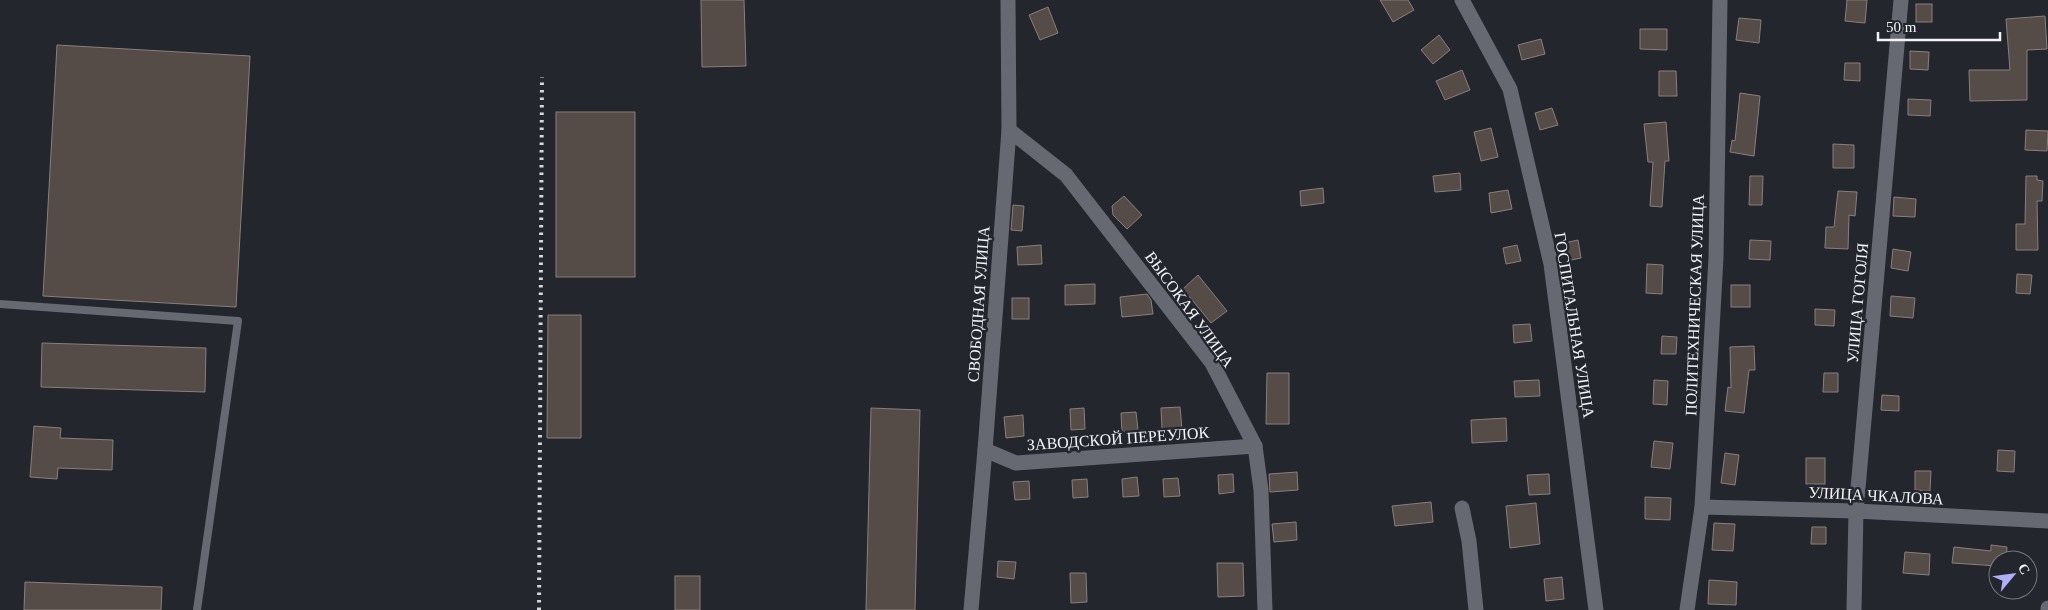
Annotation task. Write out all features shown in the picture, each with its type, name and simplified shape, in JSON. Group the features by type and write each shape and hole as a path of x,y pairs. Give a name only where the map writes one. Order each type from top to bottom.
{"street":[{"name":"СВОБОДНАЯ УЛИЦА","path":"971,610 985,450 1008,130 1008,0"},
{"name":"ГОСПИТАЛЬНАЯ УЛИЦА","path":"1462,0 1510,89 1551,264 1596,610"},
{"name":"ПОЛИТЕХНИЧЕСКАЯ УЛИЦА","path":"1687,610 1702,507 1716,258 1720,0"},
{"name":"УЛИЦА ГОГОЛЯ","path":"1854,610 1856,511 1901,0"},
{"name":"ВЫСОКАЯ УЛИЦА","path":"1008,130 1066,175 1212,363 1255,446 1262,490 1265,610"},
{"name":"ЗАВОДСКОЙ ПЕРЕУЛОК","path":"985,450 1016,463 1255,446"},
{"name":"УЛИЦА ЧКАЛОВА","path":"1702,507 1856,511 2048,521"},
{"path":"1462,508 1469,541 1476,610"}],"lane":[{"path":"0,304 238,321 196,610"}],"building":[{"path":"701,0 744,0 746,66 702,67"},
{"path":"1380,0 1408,0 1414,10 1393,22"},
{"path":"1847,0 1867,0 1865,23 1845,21"},
{"path":"1916,4 1932,4 1932,22 1916,22"},
{"path":"1048,7 1058,33 1040,40 1029,15"},
{"path":"2045,16 2047,49 2027,50 2027,100 1970,101 1969,70 2010,70 2006,19"},
{"path":"1739,18 1761,20 1759,43 1736,40"},
{"path":"1640,29 1667,29 1667,50 1640,49"},
{"path":"1439,35 1450,50 1433,64 1421,50"},
{"path":"1541,39 1545,54 1522,60 1518,45"},
{"path":"57,45 250,56 236,307 43,296"},
{"path":"1910,51 1929,52 1928,70 1910,69"},
{"path":"1845,63 1860,63 1860,81 1844,80"},
{"path":"1462,70 1470,90 1445,100 1436,81"},
{"path":"1659,71 1676,71 1677,96 1659,96"},
{"path":"1740,93 1760,96 1754,156 1730,152 1732,140 1735,141"},
{"path":"1908,99 1931,100 1930,116 1908,115"},
{"path":"1552,108 1558,125 1540,130 1535,113"},
{"path":"556,112 635,112 635,277 556,277"},
{"path":"1666,122 1669,161 1665,161 1662,207 1650,206 1653,162 1648,162 1644,124"},
{"path":"1491,128 1498,157 1481,161 1474,132"},
{"path":"2026,130 2048,131 2047,151 2025,150"},
{"path":"1833,144 1854,145 1854,168 1833,168"},
{"path":"1460,173 1461,190 1435,192 1433,176"},
{"path":"1750,176 1763,176 1762,205 1749,205"},
{"path":"2026,176 2037,176 2037,180 2043,181 2042,201 2037,201 2038,250 2016,250 2016,224 2025,224"},
{"path":"1323,188 1324,203 1301,206 1300,191"},
{"path":"1508,190 1512,209 1491,213 1489,193"},
{"path":"1838,191 1857,192 1855,216 1849,215 1848,249 1825,248 1826,227 1834,227"},
{"path":"1124,196 1142,215 1127,229 1113,215 1112,206"},
{"path":"1894,197 1916,199 1915,217 1893,216"},
{"path":"1013,205 1024,206 1022,231 1011,230"},
{"path":"1578,240 1581,258 1567,261 1564,243"},
{"path":"1750,240 1771,241 1770,260 1749,259"},
{"path":"1041,245 1042,264 1018,265 1017,247"},
{"path":"1517,245 1521,261 1506,264 1503,248"},
{"path":"1893,249 1911,252 1908,271 1891,268"},
{"path":"1647,264 1663,265 1662,294 1646,293"},
{"path":"2017,274 2032,275 2030,294 2016,293"},
{"path":"1198,275 1227,311 1211,323 1183,289"},
{"path":"1095,284 1095,304 1065,305 1065,285"},
{"path":"1731,285 1750,285 1750,307 1731,307"},
{"path":"1147,294 1151,300 1153,314 1122,317 1120,297"},
{"path":"1891,296 1915,298 1913,318 1890,316"},
{"path":"1012,298 1029,298 1029,319 1012,319"},
{"path":"1815,309 1835,310 1834,326 1815,325"},
{"path":"548,315 581,315 581,438 547,438"},
{"path":"1530,324 1532,341 1514,343 1513,325"},
{"path":"1662,336 1677,337 1676,354 1661,354"},
{"path":"42,343 206,348 205,392 41,387"},
{"path":"1754,346 1755,370 1749,370 1744,413 1725,411 1728,387 1731,388 1730,347"},
{"path":"1267,373 1289,373 1289,424 1266,424"},
{"path":"1824,373 1838,373 1838,392 1823,392"},
{"path":"1539,380 1540,396 1515,397 1514,381"},
{"path":"1654,380 1668,381 1667,405 1653,404"},
{"path":"1882,395 1899,396 1899,411 1881,410"},
{"path":"1180,407 1182,429 1162,430 1161,408"},
{"path":"871,408 920,410 915,610 866,610"},
{"path":"1084,408 1085,429 1071,430 1070,409"},
{"path":"1136,412 1138,430 1122,432 1121,413"},
{"path":"1023,415 1024,436 1006,438 1004,417"},
{"path":"1506,418 1507,441 1472,443 1471,420"},
{"path":"34,426 61,428 60,438 113,440 112,470 58,468 57,479 30,477"},
{"path":"1654,441 1673,443 1670,469 1651,467"},
{"path":"1998,450 2015,451 2014,472 1997,471"},
{"path":"1725,453 1739,455 1735,485 1721,483"},
{"path":"1806,458 1825,458 1825,484 1806,484"},
{"path":"1915,471 1931,471 1930,491 1915,490"},
{"path":"1297,472 1298,490 1270,492 1269,474"},
{"path":"1233,474 1234,492 1219,494 1218,475"},
{"path":"1549,474 1550,494 1529,495 1527,475"},
{"path":"1137,477 1139,496 1123,497 1122,479"},
{"path":"1178,478 1180,496 1164,497 1163,479"},
{"path":"1087,479 1088,497 1073,498 1072,480"},
{"path":"1029,481 1030,499 1015,500 1013,482"},
{"path":"1645,497 1671,498 1670,520 1645,519"},
{"path":"1431,502 1433,522 1395,526 1392,506"},
{"path":"1536,503 1540,544 1510,548 1506,506"},
{"path":"1296,522 1297,540 1274,542 1272,524"},
{"path":"1714,523 1735,524 1733,551 1712,550"},
{"path":"1812,527 1826,527 1826,544 1811,544"},
{"path":"1991,545 2007,547 2007,550 1991,550"},
{"path":"1954,547 1988,551 1988,565 1952,563"},
{"path":"1905,552 1930,554 1929,575 1903,573"},
{"path":"998,561 1016,562 1014,579 997,577"},
{"path":"1217,563 1243,563 1244,596 1218,597"},
{"path":"1070,573 1086,573 1087,602 1071,603"},
{"path":"675,576 700,576 700,610 675,610"},
{"path":"1562,577 1564,599 1546,601 1544,579"},
{"path":"1709,580 1737,582 1736,605 1708,604"},
{"path":"25,582 162,587 161,610 24,610"}],"railway":[{"path":"539,610 542,77"}]}
